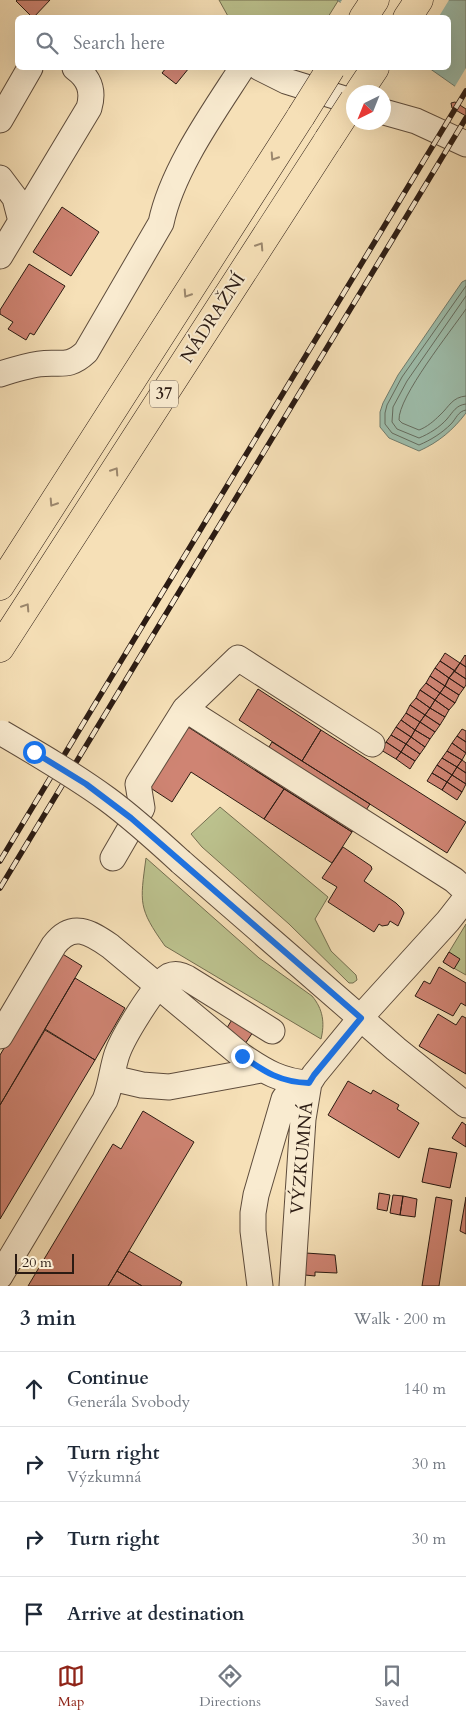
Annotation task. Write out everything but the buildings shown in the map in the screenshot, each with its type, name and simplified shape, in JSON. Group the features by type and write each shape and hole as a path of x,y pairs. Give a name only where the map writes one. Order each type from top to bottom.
{"main road":[{"path":"366,15 375,0"},
{"path":"409,15 419,0"},
{"name":"NÁDRAŽNÍ","path":"0,586 331,70"},
{"path":"364,85 374,70"},
{"name":"NÁDRAŽNÍ","path":"0,648 346,113"}],"street":[{"path":"0,120 29,70"},
{"path":"0,256 89,108 92,92 85,77 76,70"},
{"path":"0,374 40,364 66,364 77,361 86,352 161,223 165,204 172,187 202,130 241,70"},
{"path":"264,70 286,81 346,99"},
{"path":"391,114 416,121 466,144"},
{"path":"0,178 15,198 21,221"},
{"path":"113,858 142,808 138,784 185,709 238,658 372,744"},
{"path":"185,709 454,880 466,891"},
{"path":"1,734 60,767 108,800 144,828 396,1049 466,1104"},
{"name":"VÝZKUMNÁ","path":"292,1286 304,1119 302,1083 320,1068 466,898"},
{"path":"0,1036 54,945 66,933 76,930 97,936 242,1056 262,1070 275,1077 302,1083"},
{"path":"0,1276 105,1100 121,1044 142,1010 159,986 169,976 179,974 272,1031"},
{"path":"112,1078 142,1086 169,1087 262,1070"},
{"path":"260,1286 253,1231 256,1195 284,1099 302,1083"}],"green space":[{"path":"219,0 338,1 329,15 227,15"},
{"path":"220,807 328,897 315,919 331,951 356,975 357,980 349,983 289,924 202,847 191,834"},
{"path":"146,858 259,958 312,996 319,1006 322,1016 321,1039 165,946 150,923 143,905 142,896"},
{"path":"466,924 466,975 443,962"}],"water":[{"path":"337,0 466,0 466,94 432,70 451,70 451,15 358,15"},
{"path":"466,280 466,413 445,435 419,451 389,438 380,427 380,412 398,375 462,282"}],"pier":[{"path":"342,0 449,0 440,15 352,15 339,5"},
{"path":"466,68 466,97 454,88"}],"railway":[{"path":"0,861 466,91"},
{"path":"0,888 466,118"}],"route":[{"path":"34,752 86,784 144,828 361,1018 309,1083 294,1083 275,1077 242,1056"}]}
